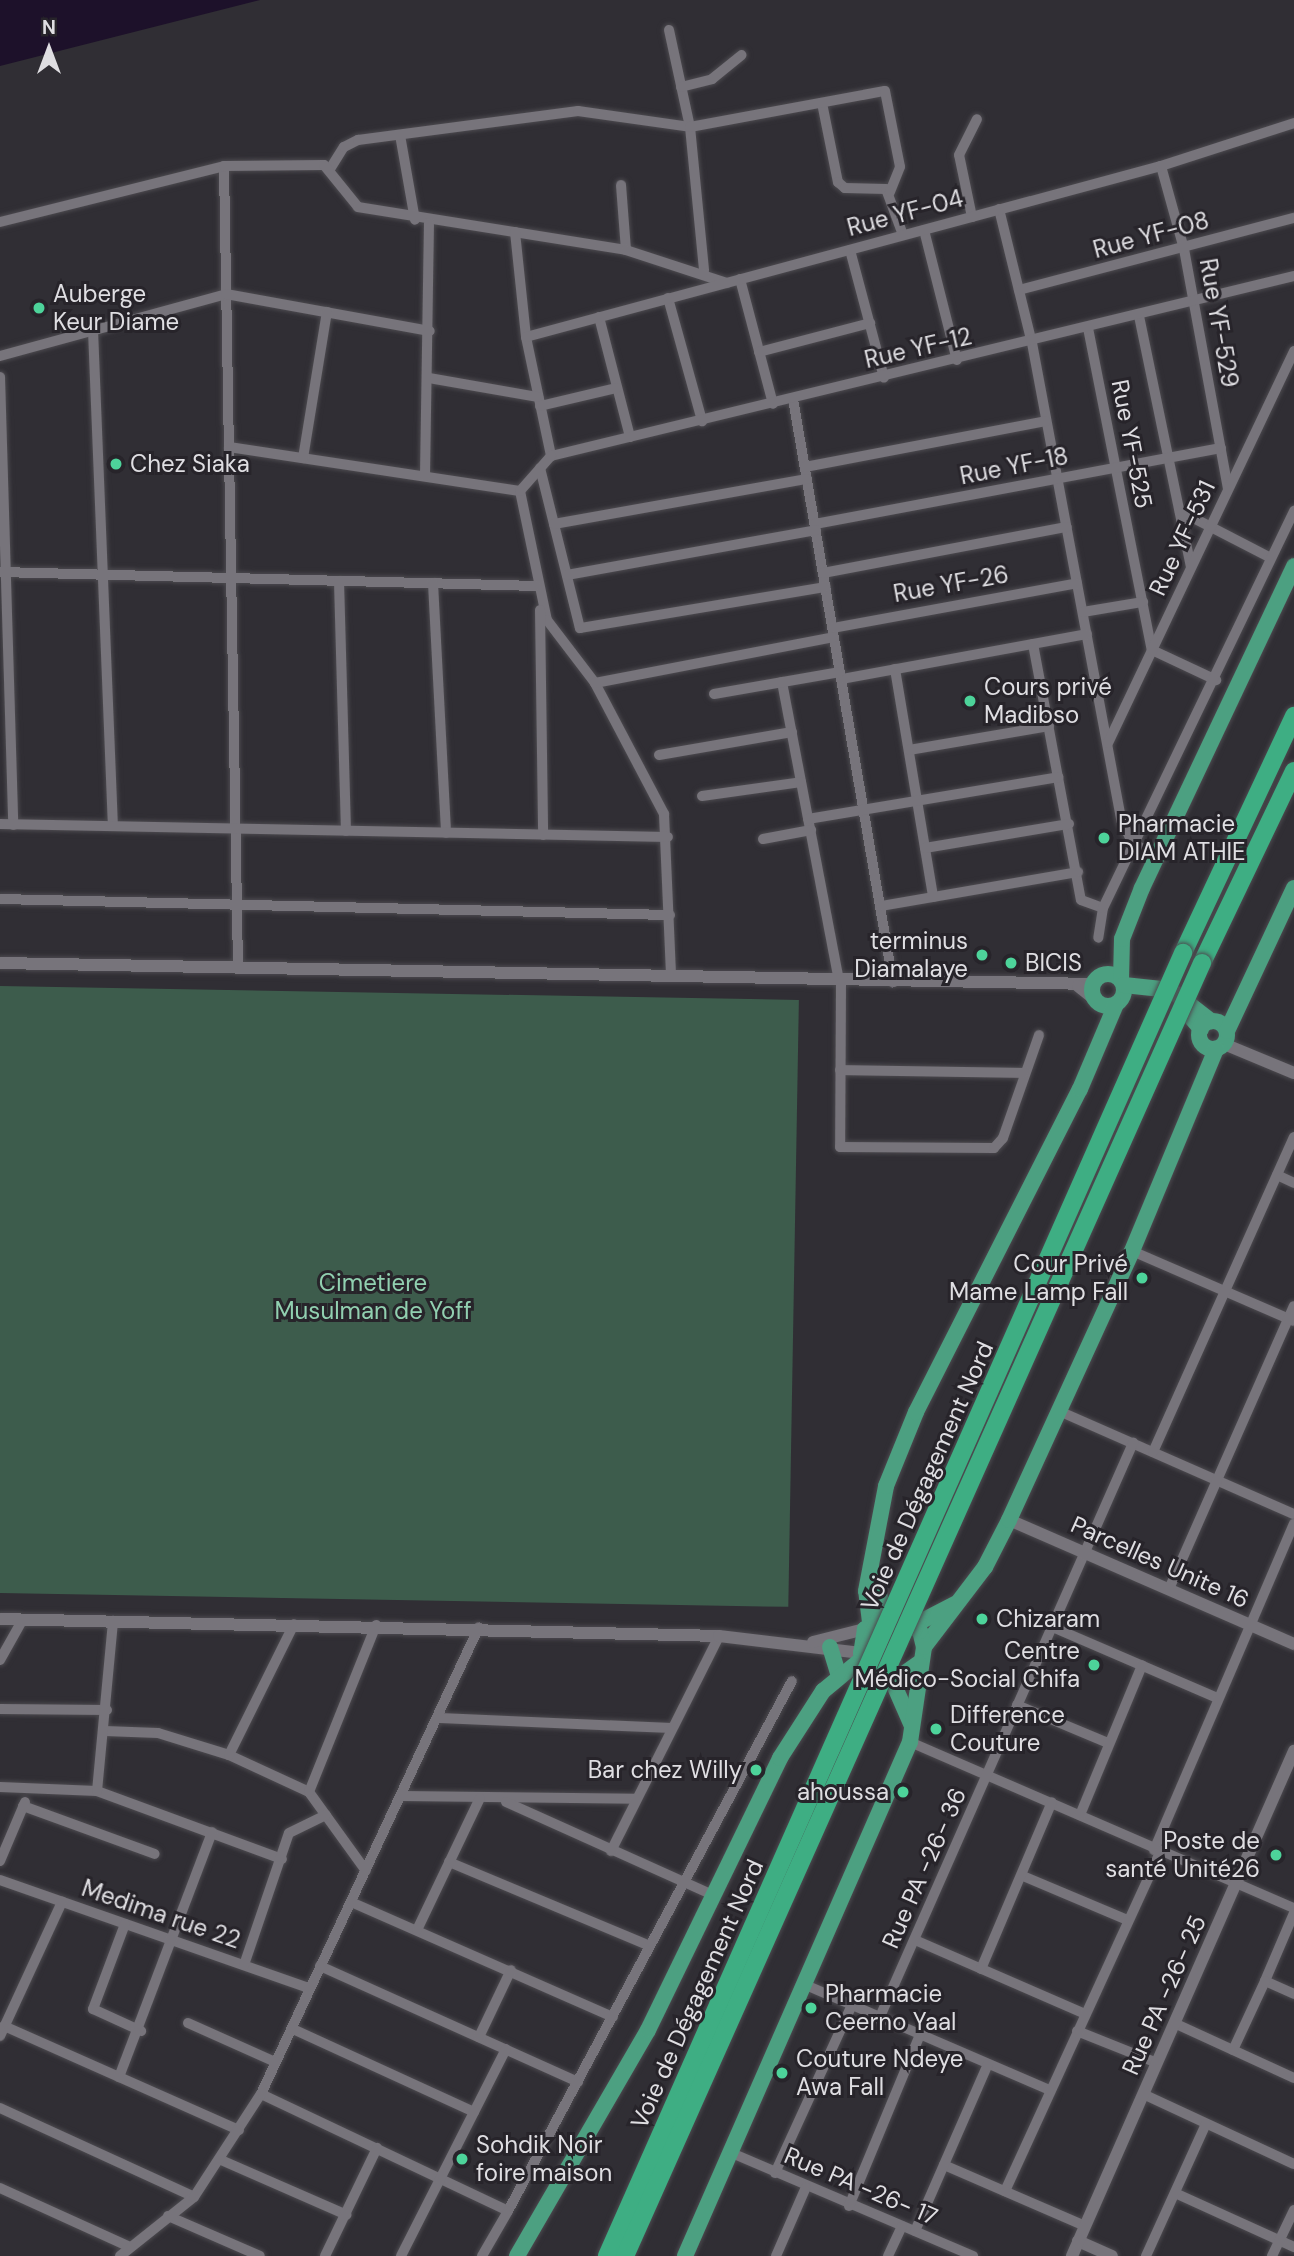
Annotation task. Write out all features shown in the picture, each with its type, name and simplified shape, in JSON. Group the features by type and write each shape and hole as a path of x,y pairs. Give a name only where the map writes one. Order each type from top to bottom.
{"highway":[{"name":"Voie de Dégagement Nord","path":"607,2256 1183,953 1294,716"},
{"name":"Voie de Dégagement Nord","path":"625,2256 1202,963 1294,771"}],"main road":[{"path":"517,2256 648,2031 711,1894 780,1758 823,1691 862,1656 873,1622 872,1572 886,1486 916,1412 1080,1089 1096,1041 1106,990 1119,951 1158,855 1294,566"},
{"path":"823,1691 883,1675 922,1655 960,1601 1009,1520 1132,1251 1214,1034 1240,1004 1294,888"},
{"path":"1106,990 1168,998 1214,1034"},
{"path":"873,1622 916,1624 960,1601"},
{"path":"685,2256 734,2154 808,1986 912,1735 922,1655 916,1624"},
{"path":"830,1647 839,1676"},
{"path":"862,1656 883,1675 912,1735"}],"street":[{"path":"669,30 690,127 704,270"},
{"path":"681,87 712,79 742,55"},
{"path":"330,169 349,143 400,135 578,111 690,127 885,91 900,167 890,192 903,235"},
{"path":"822,103 840,185 890,192"},
{"path":"972,217 959,155 977,119"},
{"name":"Rue YF-04","path":"526,337 1161,166 1294,123"},
{"path":"400,135 415,220"},
{"path":"0,222 224,166 330,169"},
{"path":"224,166 238,968"},
{"name":"Rue YF-529","path":"1161,166 1185,248 1228,489"},
{"path":"330,169 358,207 429,223 515,232 626,250 704,270 727,283"},
{"path":"621,185 626,250"},
{"path":"999,209 1032,343 1122,822 1133,844 1158,855"},
{"name":"Rue YF-08","path":"1019,290 1294,218"},
{"path":"425,476 430,331 429,223"},
{"path":"924,230 957,360"},
{"path":"515,232 526,337 551,456 520,491"},
{"path":"850,250 884,378"},
{"name":"Rue YF-12","path":"551,456 1032,343 1294,276"},
{"path":"740,279 773,404"},
{"path":"0,356 226,294 430,331"},
{"path":"668,299 702,421"},
{"path":"303,458 327,312"},
{"path":"1139,316 1191,567"},
{"path":"599,317 631,438"},
{"path":"759,352 870,323"},
{"name":"Rue YF-525","path":"1088,328 1152,650"},
{"path":"93,330 113,826"},
{"name":"Rue YF-531","path":"1108,744 1228,489 1289,372 1294,351"},
{"path":"0,377 3,572 13,825"},
{"path":"429,377 539,402 617,388"},
{"path":"793,399 893,982"},
{"path":"805,467 1046,421"},
{"path":"229,447 520,491"},
{"name":"Rue YF-18","path":"567,575 1221,448"},
{"path":"540,468 580,628 825,587"},
{"path":"554,524 807,480"},
{"path":"520,491 547,620 595,682 664,814 668,837 671,977"},
{"path":"1180,511 1271,558"},
{"path":"1098,938 1103,908 1216,680 1294,511"},
{"path":"823,573 1067,527"},
{"path":"3,572 433,583 539,590"},
{"path":"339,581 346,831"},
{"path":"433,583 446,833"},
{"name":"Rue YF-26","path":"595,682 1077,583"},
{"path":"539,590 543,835"},
{"path":"1083,612 1143,602"},
{"path":"714,694 782,682 895,669 1087,634"},
{"path":"1033,644 1069,824 1081,900 1103,908"},
{"path":"1152,650 1216,680"},
{"path":"895,669 933,897"},
{"path":"782,682 840,981 840,1147 983,1150 1003,1138 1024,1073 1040,1035"},
{"path":"909,750 1049,726"},
{"path":"659,755 792,732"},
{"path":"763,838 864,810 1059,777"},
{"path":"702,796 801,782"},
{"path":"0,824 668,837"},
{"path":"925,848 1069,824"},
{"path":"881,906 1078,872"},
{"path":"0,899 670,915"},
{"path":"0,963 893,982 1106,990"},
{"path":"1214,1034 1294,1073"},
{"path":"840,1070 1024,1073"},
{"path":"1153,1452 1294,1138"},
{"path":"1277,1175 1294,1183"},
{"path":"1132,1251 1290,1319"},
{"path":"1169,1589 1215,1479 1294,1306"},
{"path":"1059,1411 1294,1514"},
{"name":"Rue PA -26- 36","path":"879,2019 990,1773 1051,1626 1133,1443"},
{"name":"Parcelles Unite 16","path":"1009,1520 1294,1644"},
{"path":"1005,2191 1157,1851 1215,1697 1294,1524"},
{"path":"0,1619 479,1627 719,1636 813,1642 862,1656"},
{"path":"0,1660 23,1619"},
{"path":"97,1791 107,1710 113,1621"},
{"path":"813,1642 873,1622"},
{"path":"229,1755 294,1624"},
{"path":"309,1792 376,1625"},
{"path":"1051,1626 1215,1697"},
{"path":"120,2256 194,2197 221,2160 261,2094 275,2062 295,2030 309,1988 440,1718 479,1627"},
{"path":"611,1851 719,1636"},
{"path":"1080,1815 1142,1665"},
{"path":"482,2256 613,2017 647,1945 685,1881 792,1681"},
{"path":"1017,1705 1108,1743"},
{"path":"0,1709 107,1710"},
{"path":"440,1718 672,1728"},
{"path":"105,1731 158,1733 229,1755 309,1792 366,1871"},
{"path":"912,1735 1157,1851 1294,1911 1233,2050"},
{"name":"Rue PA -26- 25","path":"1072,2256 1294,1751"},
{"path":"0,1787 29,1793 97,1791 282,1859"},
{"path":"0,1861 29,1793"},
{"path":"402,1796 636,1799"},
{"path":"416,1930 480,1798"},
{"path":"501,1799 711,1894"},
{"path":"981,1969 1023,1876 1052,1802"},
{"path":"23,1806 155,1854"},
{"path":"244,1965 289,1833 326,1815"},
{"path":"119,2077 141,2031 212,1832"},
{"path":"449,1862 647,1945"},
{"path":"1023,1876 1127,1920"},
{"name":"Medima rue 22","path":"0,1880 309,1988"},
{"path":"62,1902 2,2031 119,2077 239,2130"},
{"path":"351,1902 613,2017"},
{"path":"125,1924 93,2009 141,2031"},
{"path":"915,1940 1084,2014"},
{"path":"320,1966 578,2082"},
{"path":"479,2037 511,1970"},
{"path":"1265,1981 1294,1993"},
{"path":"808,1986 851,2007 1050,2090"},
{"path":"775,2173 851,2007"},
{"path":"188,2023 275,2062"},
{"path":"1174,2023 1294,2078"},
{"path":"295,2030 474,2112"},
{"path":"1077,2031 1157,2063"},
{"path":"849,2206 920,2035"},
{"path":"401,2256 506,2049"},
{"path":"915,2231 988,2064"},
{"path":"261,2094 508,2211"},
{"path":"1143,2094 1294,2164"},
{"path":"0,2108 194,2197"},
{"path":"1146,2256 1206,2124"},
{"path":"326,2256 377,2148"},
{"name":"Rue PA -26- 17","path":"734,2154 849,2206 973,2256"},
{"path":"221,2160 347,2215"},
{"path":"944,2165 1085,2226"},
{"path":"776,2256 806,2187"},
{"path":"0,2188 130,2247"},
{"path":"1175,2193 1294,2247"},
{"path":"1272,2256 1294,2210"},
{"path":"168,2216 260,2256"},
{"path":"888,2256 902,2226"},
{"path":"1078,2241 1112,2256"}],"green space":[{"name":"Cimetiere Musulman de Yoff","path":"0,986 799,1000 788,1607 0,1593"}],"shaded area":[{"path":"0,0 260,0 0,66"}],"place":[{"name":"Auberge Keur Diame","path":"39,308"},
{"name":"Chez Siaka","path":"116,464"},
{"name":"Cours privé Madibso","path":"970,701"},
{"name":"Pharmacie DIAM ATHIE","path":"1104,838"},
{"name":"terminus Diamalaye","path":"982,955"},
{"name":"BICIS","path":"1011,963"},
{"name":"Cour Privé Mame Lamp Fall","path":"1142,1278"},
{"name":"Chizaram","path":"982,1619"},
{"name":"Centre Médico-Social Chifa","path":"1094,1665"},
{"name":"Difference Couture","path":"936,1729"},
{"name":"Bar chez Willy","path":"756,1770"},
{"name":"ahoussa","path":"903,1792"},
{"name":"Poste de santé Unité26","path":"1276,1855"},
{"name":"Pharmacie Ceerno Yaal","path":"811,2008"},
{"name":"Couture Ndeye Awa Fall","path":"782,2073"},
{"name":"Sohdik Noir foire maison","path":"462,2159"}]}
